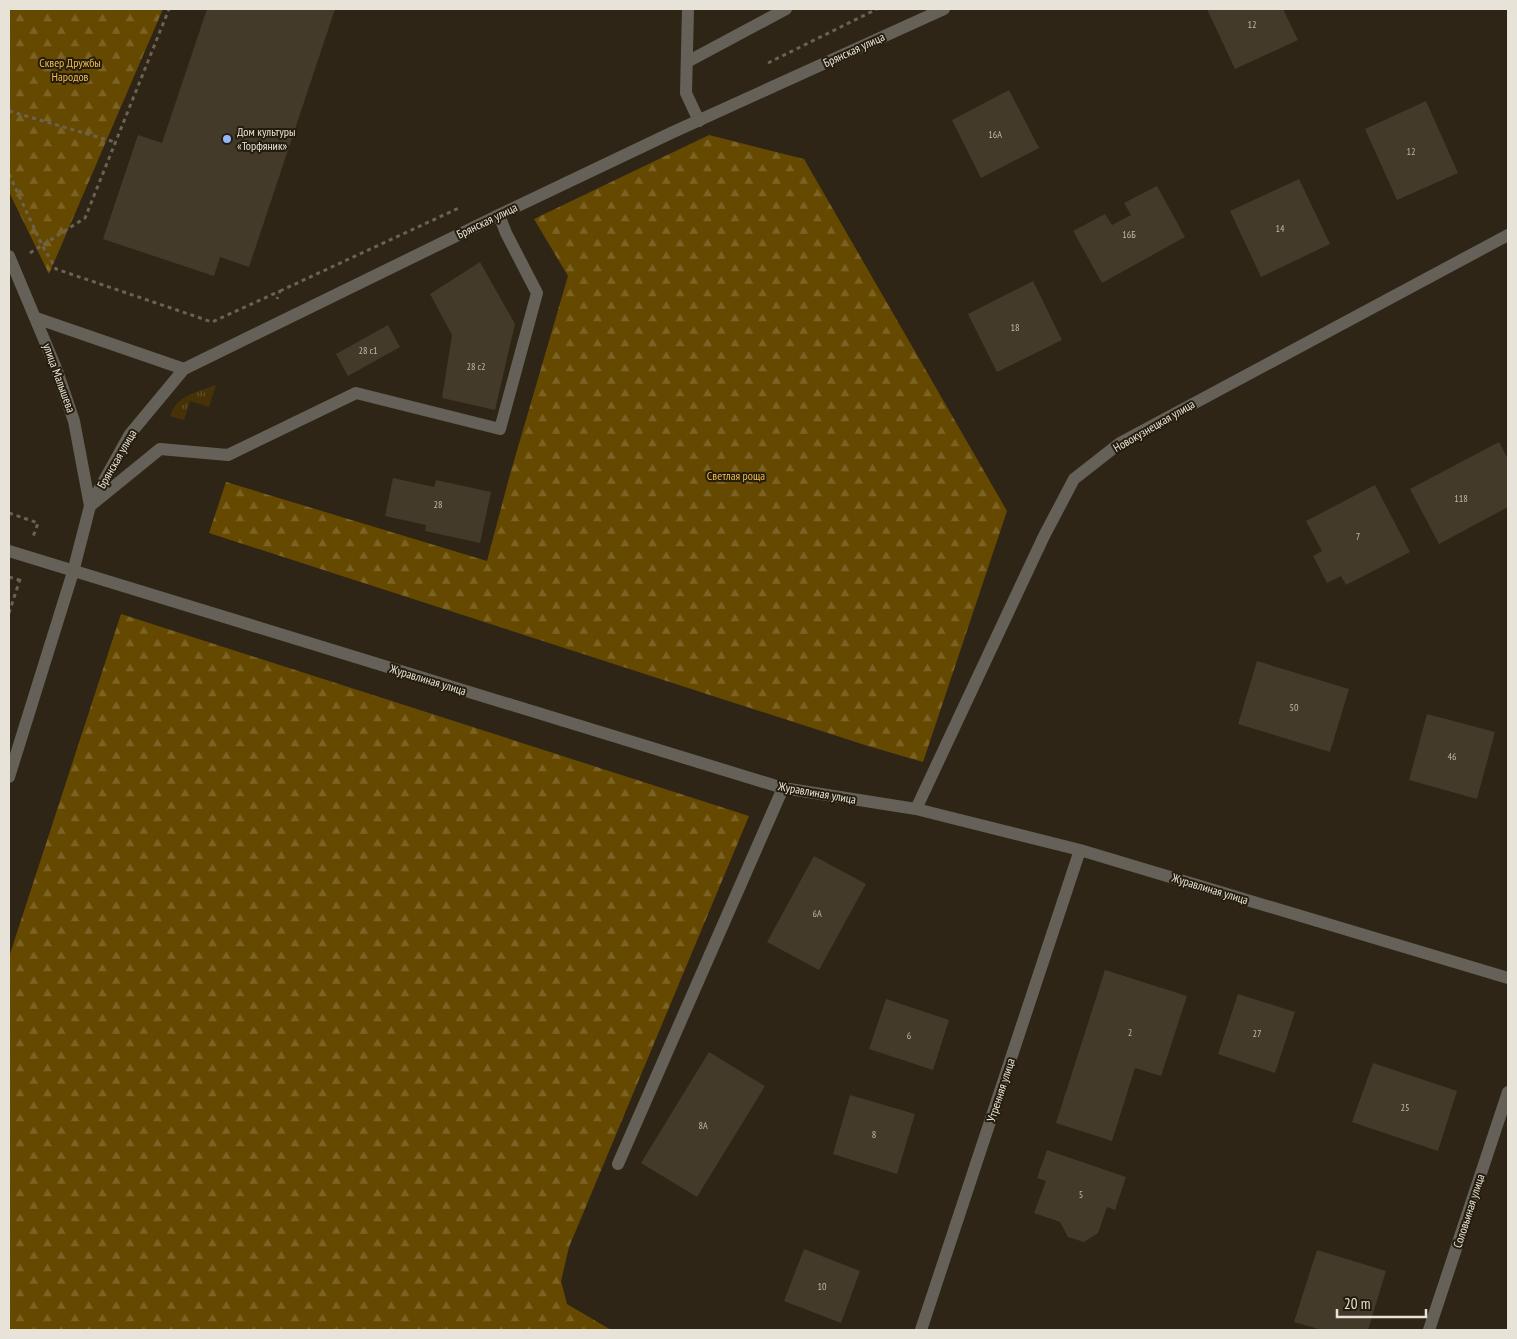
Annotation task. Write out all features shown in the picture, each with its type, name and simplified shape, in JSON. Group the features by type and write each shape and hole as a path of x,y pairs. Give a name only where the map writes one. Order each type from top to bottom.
{"street":[{"path":"688,9 686,92 699,121"},
{"path":"687,62 786,9"},
{"name":"Брянская улица","path":"90,506 130,434 184,369 499,215 944,9"},
{"path":"9,777 73,572 90,506 160,450 228,455 356,393 500,429 537,293 506,233 499,215"},
{"name":"Новокузнецкая улица","path":"916,810 1044,536 1074,480 1120,443 1508,234"},
{"name":"улица Малышева","path":"9,256 56,368 74,421 90,506"},
{"path":"36,318 184,369"},
{"name":"Журавлиная улица","path":"9,552 783,788 916,810 1080,850 1508,978"},
{"path":"618,1164 783,788"},
{"name":"Утренняя улица","path":"921,1330 1080,850"},
{"name":"Соловьиная улица","path":"1429,1330 1508,1092"}],"path":[{"path":"42,245 85,218 169,9"},
{"path":"9,111 116,142"},
{"path":"9,174 42,245 56,269 212,322 280,291 269,328"},
{"path":"9,577 19,580"}],"green space":[{"name":"Сквер Дружбы Народов","path":"9,9 163,9 49,274 9,192"},
{"name":"Светлая роща","path":"709,135 804,159 1007,511 923,762 868,746 209,533 226,482 487,561 509,478 568,276 534,219"},
{"path":"216,385 209,407 190,401 184,420 170,416 177,403 188,395"},
{"path":"121,614 749,816 569,1247 561,1281 567,1304 611,1330 9,1330 9,957"}],"building":[{"name":"Дом культуры «Торфяник»","path":"207,9 335,9 249,267 220,257 214,276 103,239 138,135 162,143"},
{"path":"1207,9 1283,9 1298,40 1235,69"},
{"path":"1009,90 1039,148 981,178 952,120"},
{"path":"1426,101 1458,173 1397,200 1365,129"},
{"path":"1299,179 1330,244 1261,277 1230,211"},
{"path":"1157,186 1185,237 1102,283 1073,231 1105,214 1112,225 1131,215 1124,203"},
{"path":"480,262 515,324 495,410 442,398 452,335 430,294"},
{"path":"1033,281 1062,340 997,372 968,314"},
{"path":"388,325 400,347 348,376 336,354"},
{"path":"1499,442 1508,459 1508,507 1439,544 1410,489"},
{"path":"393,478 434,487 436,480 491,492 480,543 425,531 426,525 385,516"},
{"path":"1375,485 1410,552 1346,585 1341,576 1327,583 1313,556 1322,551 1306,521"},
{"path":"1257,661 1349,689 1330,752 1238,724"},
{"path":"1427,714 1495,732 1477,799 1409,780"},
{"path":"814,856 866,884 819,970 767,942"},
{"path":"1105,970 1187,996 1161,1076 1135,1068 1112,1141 1056,1123"},
{"path":"1238,994 1295,1012 1275,1073 1218,1054"},
{"path":"886,999 949,1020 933,1070 869,1049"},
{"path":"709,1052 765,1086 697,1197 641,1163"},
{"path":"1373,1063 1457,1091 1438,1151 1352,1122"},
{"path":"850,1095 915,1114 897,1174 833,1154"},
{"path":"1047,1150 1126,1177 1115,1210 1107,1207 1098,1233 1084,1242 1068,1237 1060,1222 1034,1213 1046,1181 1037,1178"},
{"path":"804,1249 860,1271 841,1323 784,1301"},
{"path":"1317,1250 1386,1271 1368,1330 1322,1330 1294,1322"}],"place":[{"name":"Дом культуры «Торфяник»","path":"227,139"}]}
